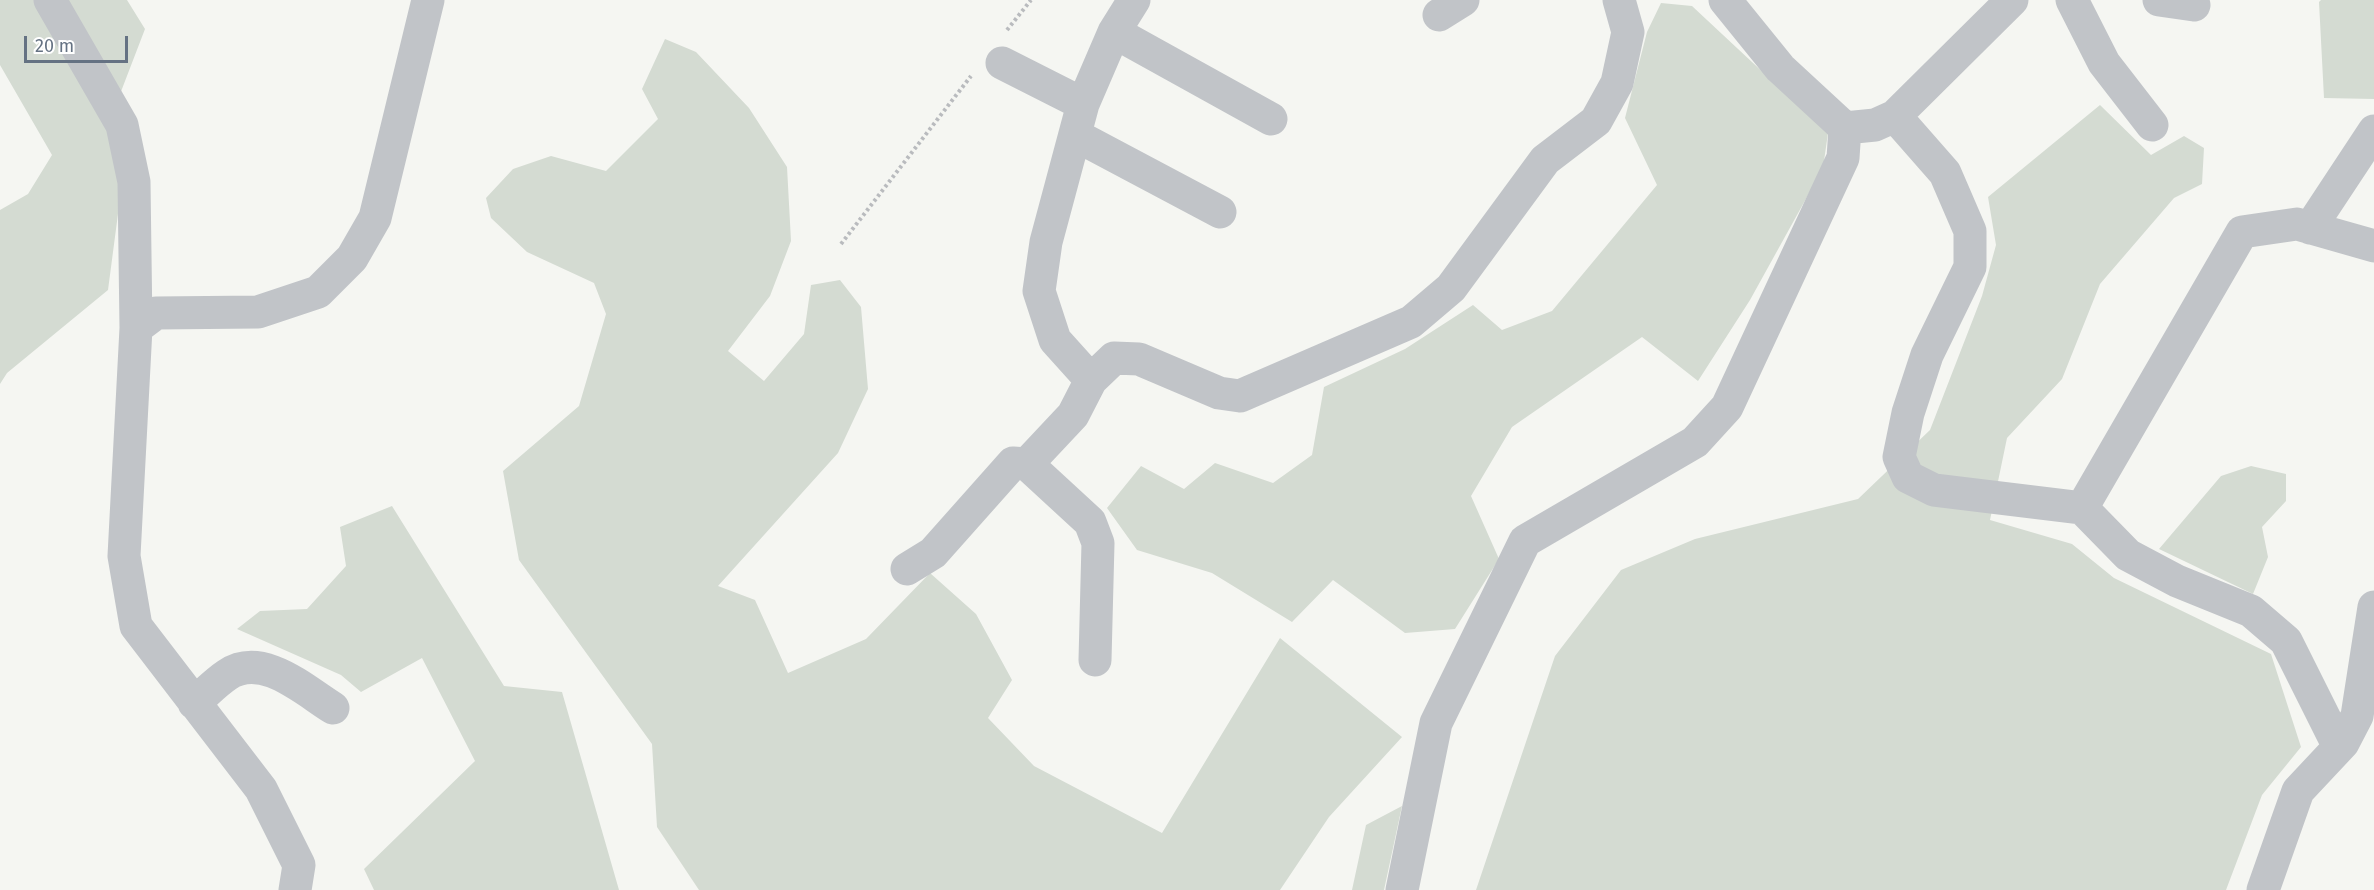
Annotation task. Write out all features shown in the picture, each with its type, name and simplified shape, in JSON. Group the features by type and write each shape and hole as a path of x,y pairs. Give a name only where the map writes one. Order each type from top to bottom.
{"street":[{"path":"50,0 122,125 134,183 136,328 124,555 136,626 261,789 299,865 295,890"},
{"path":"136,328 156,313 258,312 318,292 352,258 375,218 428,0"},
{"path":"1092,380 1055,340 1039,291 1046,242 1083,104 1114,32 1134,0"},
{"path":"1027,464 1073,415 1092,380 1114,358 1139,359 1219,393 1240,396 1411,322 1451,288 1545,160 1596,121 1617,83 1628,32 1619,0"},
{"path":"1725,0 1780,68 1845,128 1875,125 1895,116 2012,0"},
{"path":"2072,0 2104,63 2152,125"},
{"path":"2159,0 2194,5"},
{"path":"1114,32 1271,119"},
{"path":"992,59 1083,104"},
{"path":"1895,116 1945,173 1970,231 1970,267 1927,355 1908,413 1899,457 1908,477 1934,490 2082,508 2128,555 2177,581 2251,612 2286,641 2339,747"},
{"path":"1402,890 1436,723 1525,541 1695,442 1727,407 1843,158 1845,128"},
{"path":"2310,228 2374,131"},
{"path":"1075,135 1220,212"},
{"path":"2082,508 2242,232 2297,224 2374,246"},
{"path":"907,569 933,553 1013,463 1027,464 1090,522 1098,543 1095,660"},
{"path":"2263,890 2298,791 2339,747 2357,717 2374,607"},
{"path":"194,703 228,674 255,666 280,674 333,708"}],"path":[{"path":"841,244 992,59 1031,0"}],"shaded area":[{"path":"0,0 127,0 145,29 107,128 121,191 108,290 7,373 0,384 0,210 28,194 52,155 0,65"},
{"path":"2321,0 2374,0 2374,99 2324,98 2319,2"},
{"path":"1661,3 1692,6 1828,133 1823,168 1750,300 1698,381 1642,337 1512,427 1471,496 1499,559 1455,629 1405,633 1333,580 1292,622 1212,573 1137,550 1107,508 1141,466 1184,489 1215,463 1273,483 1312,455 1324,387 1405,349 1473,305 1502,330 1552,311 1657,185 1625,118 1647,32"},
{"path":"665,39 696,52 749,108 787,167 791,241 770,296 728,351 764,381 804,334 811,285 840,280 861,307 868,389 838,453 718,586 755,600 788,673 866,639 930,573 976,614 1012,680 988,718 1034,766 1162,833 1280,638 1402,737 1329,817 1280,890 699,890 657,827 652,744 519,560 503,471 579,406 606,314 594,283 527,252 491,218 486,198 513,169 551,156 606,171 658,119 642,89"},
{"path":"2100,105 2151,155 2184,136 2204,148 2202,184 2174,198 2100,284 2062,379 2007,438 1990,520 2072,544 2114,578 2271,654 2301,747 2262,795 2226,890 1476,890 1555,656 1621,570 1695,539 1858,499 1930,430 1982,296 1996,245 1988,197"},
{"path":"2251,466 2286,474 2286,501 2262,527 2268,557 2253,594 2159,549 2221,476"},
{"path":"392,506 504,686 562,692 619,890 374,890 364,869 475,761 422,658 361,692 341,675 237,629 260,611 307,609 346,566 340,527"},
{"path":"1402,806 1384,890 1352,890 1366,825"}]}
